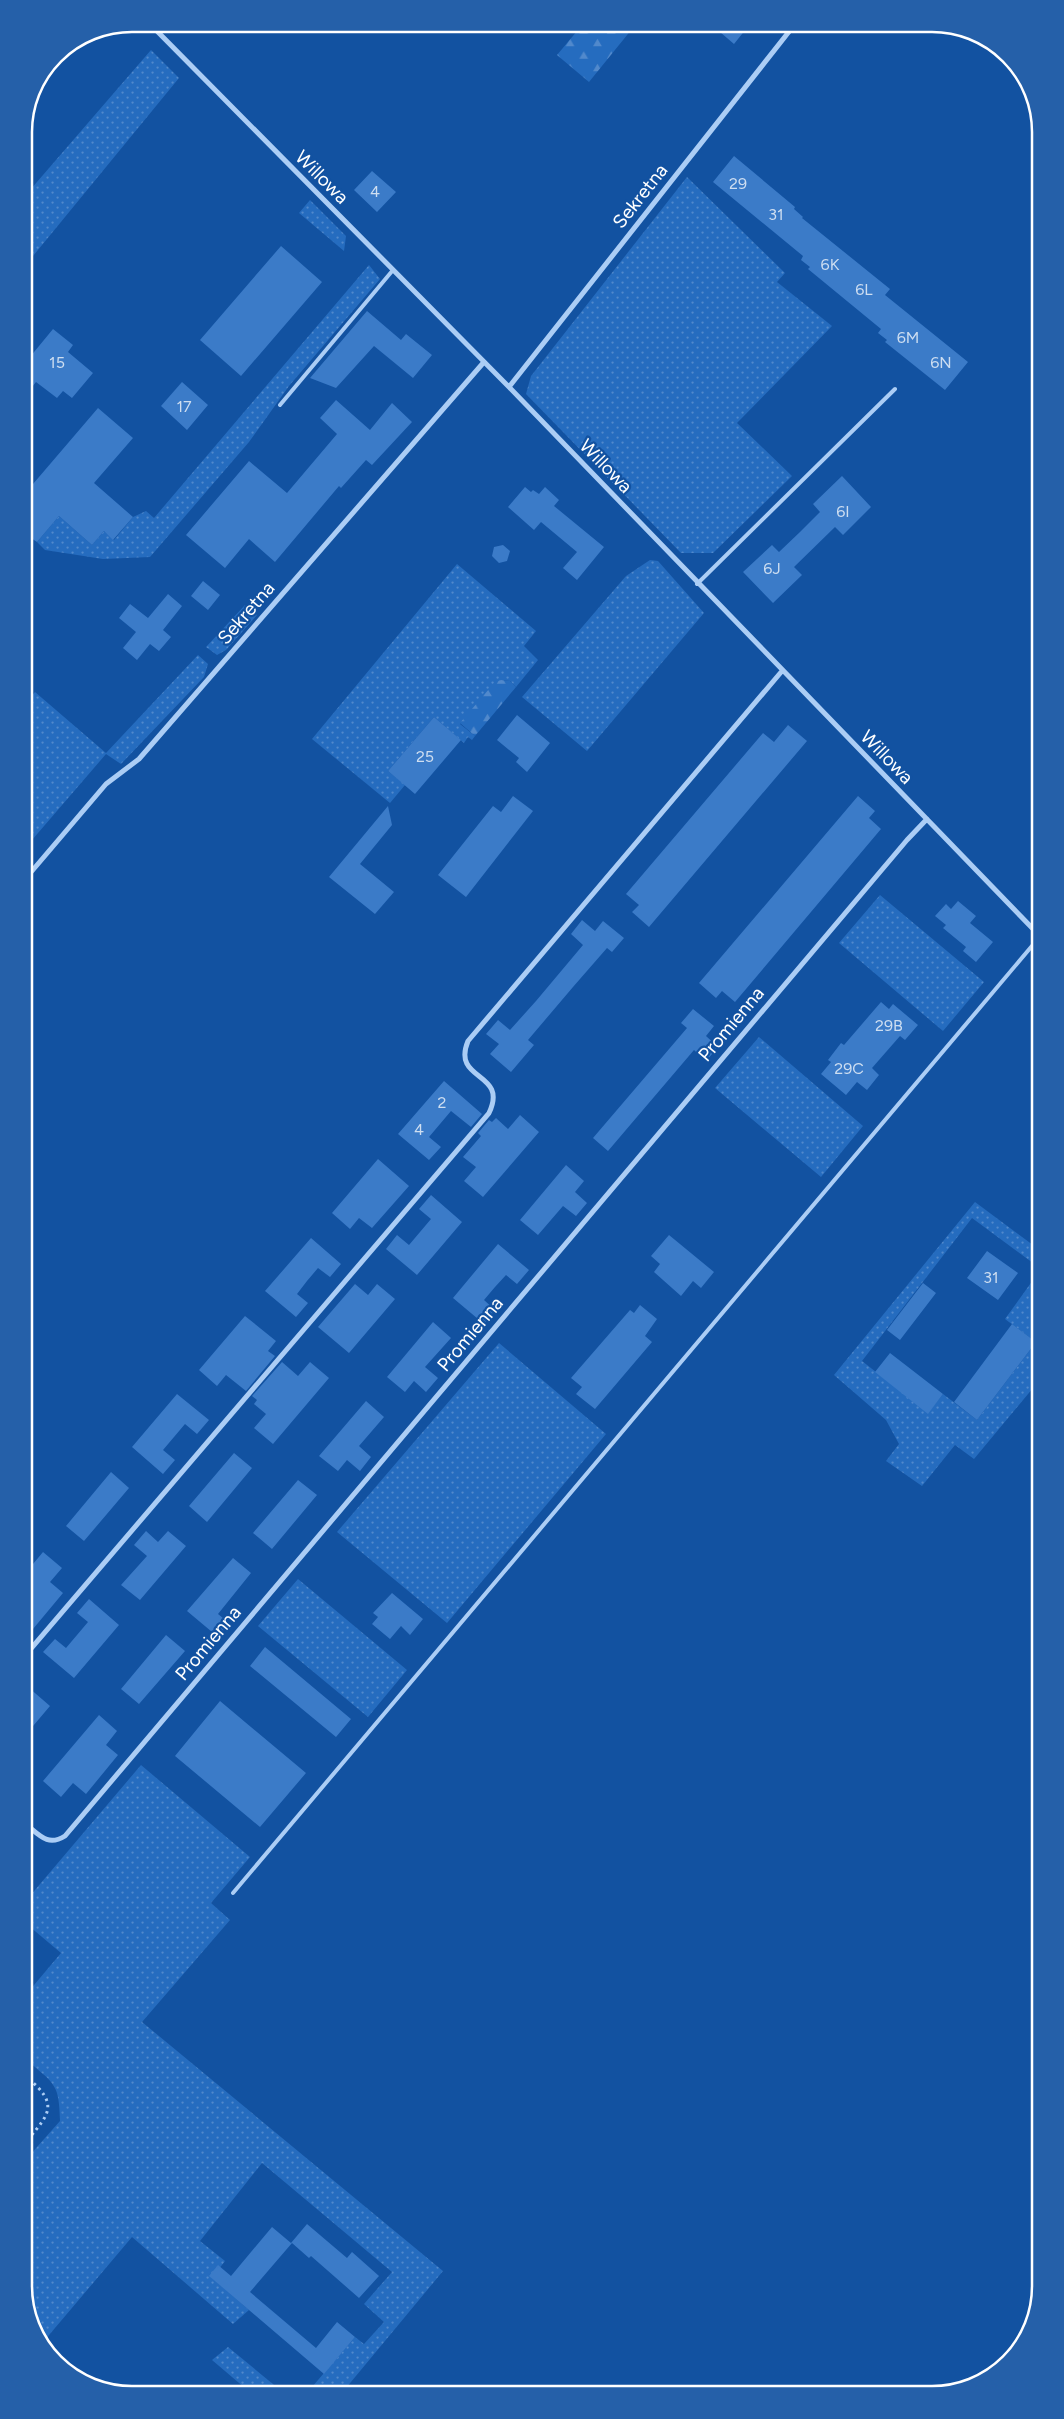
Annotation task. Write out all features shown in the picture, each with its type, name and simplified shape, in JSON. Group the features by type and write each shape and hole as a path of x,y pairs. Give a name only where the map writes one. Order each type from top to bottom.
{"street":[{"name":"Willowa","path":"158,32 509,387 782,672 1032,927"},
{"name":"Sekretna","path":"509,387 788,33"},
{"name":"Sekretna","path":"33,870 106,784 139,759 484,362"},
{"path":"32,1647 489,1112 494,1098 492,1089 469,1068 464,1059 463,1054 468,1041 782,672"},
{"name":"Promienna","path":"32,1829 45,1840 57,1840 65,1836 907,840 927,819"}],"lane":[{"path":"280,405 393,270"},
{"path":"697,584 895,389"},
{"path":"233,1893 1032,946"}],"path":[{"path":"32,2082 40,2089 49,2106 46,2118 32,2134"}],"green space":[{"path":"576,33 629,33 589,82 557,55"},
{"path":"151,50 179,78 33,256 33,187"},
{"path":"687,177 785,273 777,282 832,326 737,423 792,476 713,553 681,553 526,394 531,376"},
{"path":"310,200 346,236 344,251 299,213"},
{"path":"369,265 380,279 289,386 249,442 150,557 103,559 45,550 37,542 59,516 92,545 104,531 114,540 133,517 146,511 154,518"},
{"path":"650,560 658,561 704,613 587,751 522,697 626,576"},
{"path":"457,564 536,631 524,646 538,660 516,687 510,681 501,680 460,724 475,736 472,740 468,737 464,743 434,717 388,771 405,785 390,803 312,739"},
{"path":"245,605 257,615 226,650 217,655 206,647"},
{"path":"198,655 208,664 204,677 121,764 106,754 33,839 33,695 35,692 106,753"},
{"path":"501,680 510,681 516,687 475,736 460,723 495,682"},
{"path":"880,895 984,982 943,1031 839,943"},
{"path":"759,1037 863,1126 821,1177 715,1088"},
{"path":"975,1202 1032,1244 1032,1262 972,1218 862,1361 928,1413 943,1394 977,1420 1032,1347 1032,1389 974,1459 955,1445 922,1486 886,1461 899,1444 886,1420 834,1375"},
{"path":"1032,1281 1032,1339 1005,1319"},
{"path":"499,1343 606,1434 447,1623 337,1532"},
{"path":"298,1579 407,1670 368,1717 258,1626"},
{"path":"141,1765 250,1857 211,1903 230,1920 142,2022 443,2271 348,2386 313,2386 355,2337 364,2344 384,2322 364,2304 392,2272 262,2163 200,2241 225,2261 212,2278 249,2310 233,2324 132,2237 46,2337 34,2306 32,2287 32,2153 60,2121 57,2093 50,2081 32,2065 32,1987 61,1953 32,1929 32,1893"},
{"path":"228,2347 275,2386 243,2386 212,2360"}],"building":[{"path":"721,33 743,33 734,44"},
{"path":"734,156 795,207 794,209 802,218 890,289 885,295 968,362 945,390 885,342 887,340 878,333 881,329 808,269 810,267 801,260 803,256 713,182"},
{"path":"372,171 396,192 377,212 354,190"},
{"path":"281,246 322,282 241,376 200,340"},
{"path":"367,311 401,340 406,334 432,355 413,378 374,346 336,388 310,378"},
{"path":"53,329 73,345 68,352 93,373 72,398 63,391 57,398 36,382 33,386 33,353"},
{"path":"182,382 208,405 187,430 161,406"},
{"path":"336,400 370,430 392,403 412,422 372,465 366,460 341,488 339,486 275,562 249,539 225,568 186,535 249,461 287,493 337,434 320,418"},
{"path":"98,408 133,438 94,483 133,517 113,540 104,531 92,545 59,516 37,542 33,539 33,484"},
{"path":"842,476 871,507 843,535 835,527 794,567 802,575 773,603 743,572 772,545 779,552 800,532 820,512 813,504"},
{"path":"525,487 531,492 533,490 539,494 545,487 559,500 554,506 604,547 577,580 563,568 577,552 541,522 534,530 508,507"},
{"path":"503,545 510,551 507,561 499,563 492,556 494,547"},
{"path":"203,581 220,595 208,610 191,596"},
{"path":"168,594 182,606 163,630 171,637 159,651 150,644 137,660 123,648 136,632 119,618 130,604 148,618"},
{"path":"517,715 550,743 527,772 516,762 519,758 497,740"},
{"path":"434,717 461,740 415,794 388,771"},
{"path":"788,725 807,741 649,927 632,912 639,905 626,894 763,733 774,742"},
{"path":"513,796 533,811 466,897 438,875 493,806 501,812"},
{"path":"858,796 875,811 869,818 881,829 735,1002 722,991 716,998 699,983"},
{"path":"388,806 392,825 360,864 394,892 375,914 329,877"},
{"path":"958,901 976,916 970,923 993,942 976,962 963,951 966,947 943,928 946,925 935,916 946,904 951,909"},
{"path":"582,920 595,931 603,921 624,938 612,952 607,948 528,1040 534,1045 511,1072 490,1054 499,1044 486,1034 498,1020 510,1030 536,1001 583,945 571,934"},
{"path":"881,1002 889,1009 893,1004 918,1025 905,1040 900,1036 872,1068 879,1075 867,1090 857,1082 846,1095 821,1074 831,1062 828,1060 841,1043 844,1045"},
{"path":"693,1009 714,1026 706,1036 718,1047 706,1061 694,1050 608,1151 593,1138 687,1028 681,1023"},
{"path":"444,1081 482,1114 471,1127 451,1111 429,1137 441,1147 429,1160 398,1134"},
{"path":"520,1115 539,1132 483,1197 464,1181 476,1167 463,1157 481,1136 478,1133 489,1120 492,1122 496,1118 508,1129"},
{"path":"378,1159 409,1186 372,1228 359,1218 350,1229 332,1213"},
{"path":"566,1165 584,1181 575,1192 587,1203 576,1216 563,1206 538,1235 520,1220"},
{"path":"431,1195 462,1222 417,1275 386,1249 397,1235 409,1245 431,1219 419,1209"},
{"path":"669,1235 714,1272 701,1288 693,1281 681,1296 654,1272 660,1264 651,1256"},
{"path":"311,1238 341,1264 330,1277 318,1268 297,1294 308,1303 296,1317 265,1291"},
{"path":"498,1244 529,1270 517,1284 506,1275 484,1300 495,1310 484,1324 453,1298"},
{"path":"987,1251 1018,1273 998,1300 967,1278"},
{"path":"923,1283 936,1293 900,1340 887,1330"},
{"path":"355,1284 368,1295 377,1284 395,1299 349,1353 318,1327"},
{"path":"640,1305 657,1319 645,1336 652,1342 595,1409 576,1394 582,1387 571,1378 630,1310 634,1313"},
{"path":"245,1316 276,1341 268,1351 275,1356 246,1391 226,1375 217,1386 199,1370"},
{"path":"433,1322 451,1338 425,1367 438,1378 426,1392 414,1381 405,1392 387,1377"},
{"path":"1012,1324 1032,1339 1032,1347 977,1420 954,1402"},
{"path":"890,1353 943,1394 928,1414 875,1372"},
{"path":"282,1362 298,1376 310,1362 329,1378 273,1444 254,1428 266,1414 254,1404 257,1400 252,1396"},
{"path":"177,1394 209,1420 197,1434 185,1424 163,1450 175,1460 163,1474 132,1447"},
{"path":"366,1401 384,1417 359,1446 371,1457 360,1471 347,1460 338,1471 319,1456"},
{"path":"234,1453 252,1468 207,1522 189,1506"},
{"path":"111,1472 129,1488 84,1541 66,1526"},
{"path":"298,1480 317,1495 272,1549 253,1533"},
{"path":"146,1531 158,1542 168,1531 186,1546 140,1600 121,1585 147,1556 134,1545"},
{"path":"43,1552 62,1568 50,1582 63,1593 32,1630 32,1565"},
{"path":"233,1558 251,1573 218,1614 229,1623 218,1637 187,1611"},
{"path":"392,1593 423,1619 410,1635 401,1626 390,1639 372,1624 378,1617 373,1613"},
{"path":"89,1599 119,1625 74,1678 43,1652 55,1639 66,1648 88,1622 77,1613"},
{"path":"166,1635 185,1651 139,1704 121,1689"},
{"path":"265,1647 351,1719 336,1737 250,1666"},
{"path":"32,1691 50,1706 32,1727"},
{"path":"220,1701 306,1773 260,1827 175,1756"},
{"path":"99,1715 117,1731 106,1745 118,1755 86,1794 73,1783 61,1797 43,1781"},
{"path":"307,2224 347,2258 352,2252 379,2276 359,2298 311,2256 309,2258 292,2243 250,2292 316,2348 337,2322 355,2337 324,2374 209,2276 218,2265 231,2276 272,2227 291,2243"}]}
